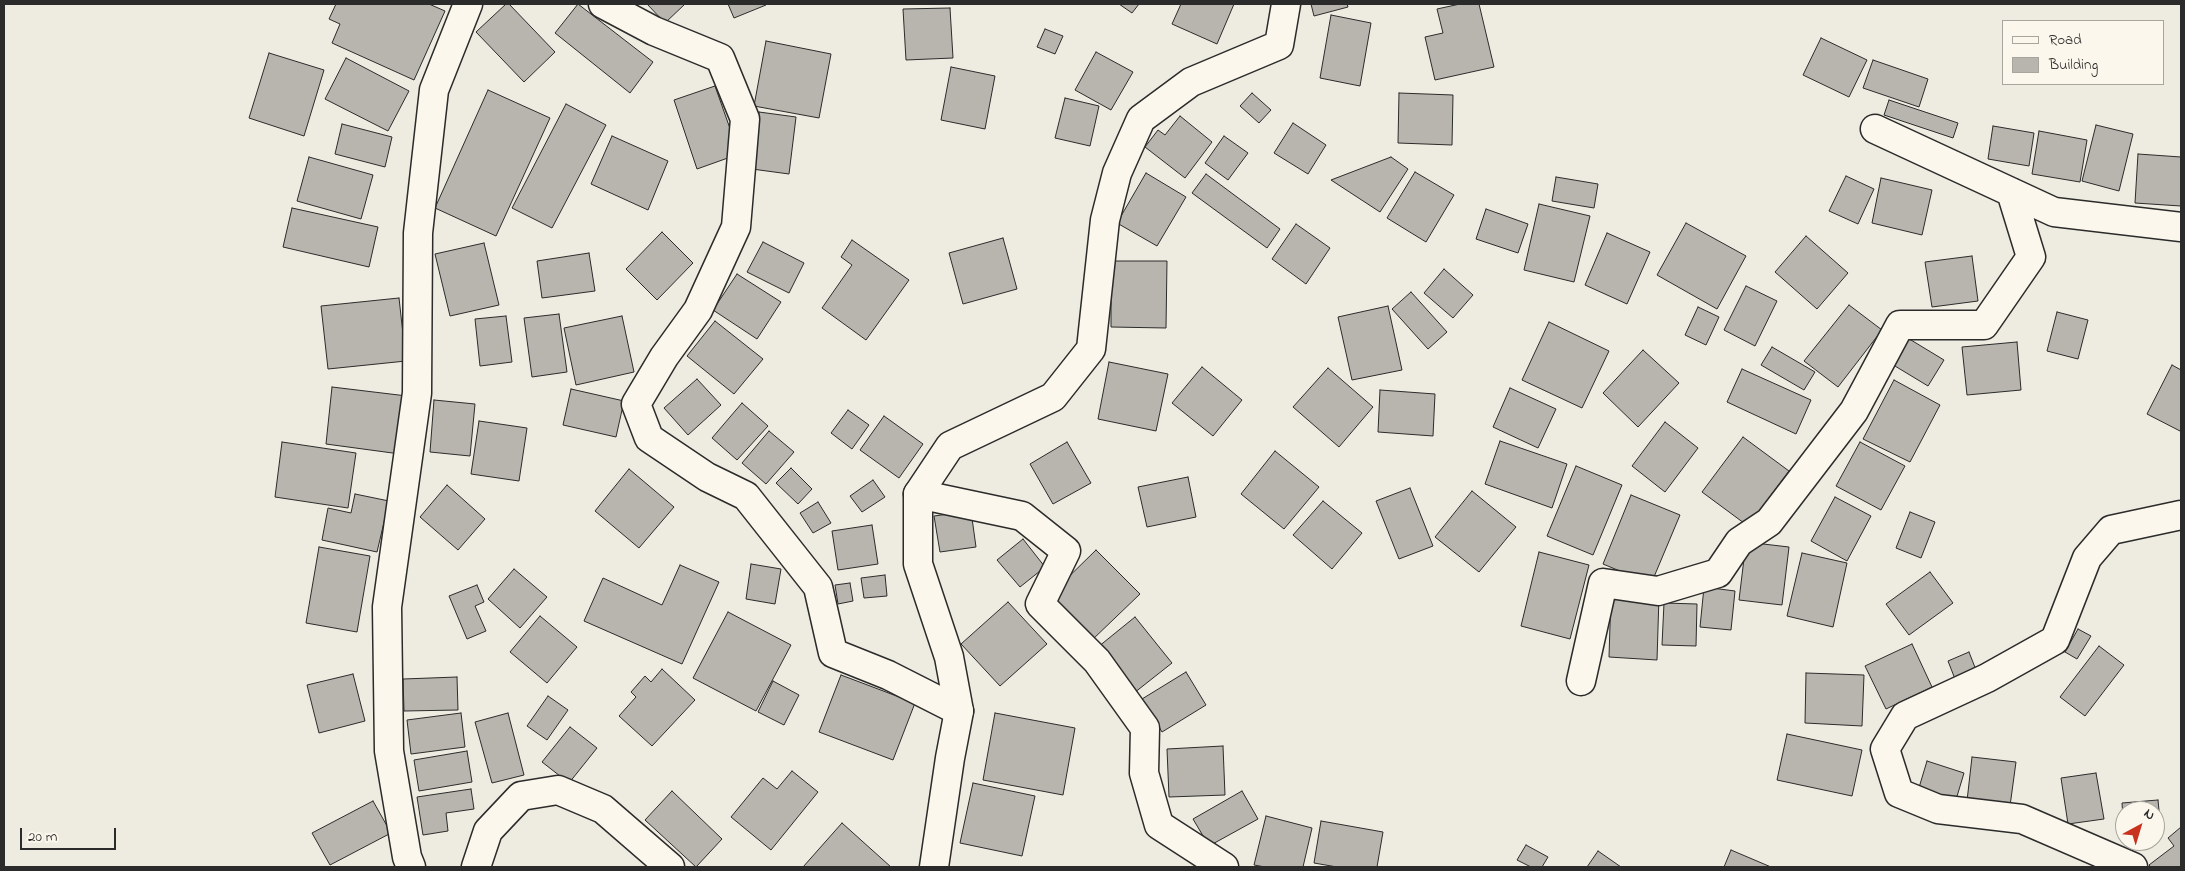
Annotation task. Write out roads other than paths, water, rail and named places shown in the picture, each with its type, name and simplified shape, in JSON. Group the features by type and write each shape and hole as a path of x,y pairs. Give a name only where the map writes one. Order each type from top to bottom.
{"street":[{"path":"411,867 407,857 389,751 387,607 417,393 418,233 434,90 468,4"},
{"path":"603,4 654,31 720,58 745,119 736,227 698,310 664,357 636,404 650,438 707,477 746,496 818,587 833,653 888,674 959,711"},
{"path":"934,867 959,711 949,657 918,564 918,494 950,446 1053,397 1091,349 1105,220 1117,173 1141,119 1191,82 1279,45 1286,4"},
{"path":"1875,130 2054,212 2181,226"},
{"path":"1581,681 1603,583 1658,591 1718,573 1740,542 1770,522 1854,411 1900,325 1984,325 2031,257 2011,192"},
{"path":"918,494 1022,516 1066,552 1040,604 1097,661 1145,728 1144,773 1159,825 1224,867"},
{"path":"2133,867 2022,819 1938,809 1900,793 1885,749 1905,716 1994,675 2055,640 2087,558 2111,530 2181,515"},
{"path":"476,867 488,831 521,796 558,790 603,809 670,867"}]}
